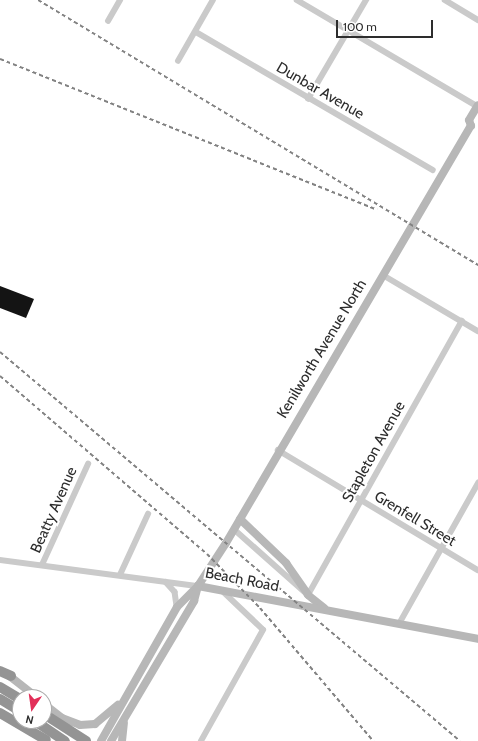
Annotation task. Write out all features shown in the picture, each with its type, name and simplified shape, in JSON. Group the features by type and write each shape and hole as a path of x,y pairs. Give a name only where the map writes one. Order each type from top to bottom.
{"highway":[{"path":"0,670 11,676"},
{"path":"3,695 12,703"},
{"path":"0,713 48,740"},
{"path":"52,719 86,741"},
{"path":"47,729 65,741"}],"main road":[{"name":"Kenilworth Avenue North","path":"101,741 177,607 198,586 234,529 278,450 474,125 470,120 478,106"},
{"path":"240,519 286,563 308,595 327,610"},
{"name":"Kenilworth Avenue North","path":"111,741 194,601 198,586"},
{"name":"Beach Road","path":"198,586 478,639"},
{"path":"11,676 26,689"},
{"path":"62,718 80,725 95,724 124,699"},
{"path":"52,710 89,741"},
{"path":"122,741 128,713"},
{"path":"0,716 48,740"}],"street":[{"path":"108,20 120,0"},
{"path":"178,61 213,0"},
{"path":"297,0 478,106"},
{"path":"308,99 366,0"},
{"path":"445,0 478,20"},
{"name":"Dunbar Avenue","path":"196,32 308,99 433,170"},
{"path":"383,275 478,331"},
{"name":"Stapleton Avenue","path":"308,595 360,500 462,321"},
{"name":"Grenfell Street","path":"278,450 478,570"},
{"name":"Beatty Avenue","path":"42,565 88,464"},
{"path":"399,624 478,483"},
{"path":"120,575 148,514"},
{"path":"234,529 308,595"},
{"name":"Beach Road","path":"0,560 198,586"},
{"path":"164,581 175,592 177,607"},
{"path":"201,741 263,630 222,591"}],"building":[{"path":"0,286 34,299 26,318 0,308"}],"railway":[{"path":"38,0 478,265"},
{"path":"0,59 377,210"},
{"path":"0,352 460,741"},
{"path":"0,376 207,554 260,608 373,741"}]}
